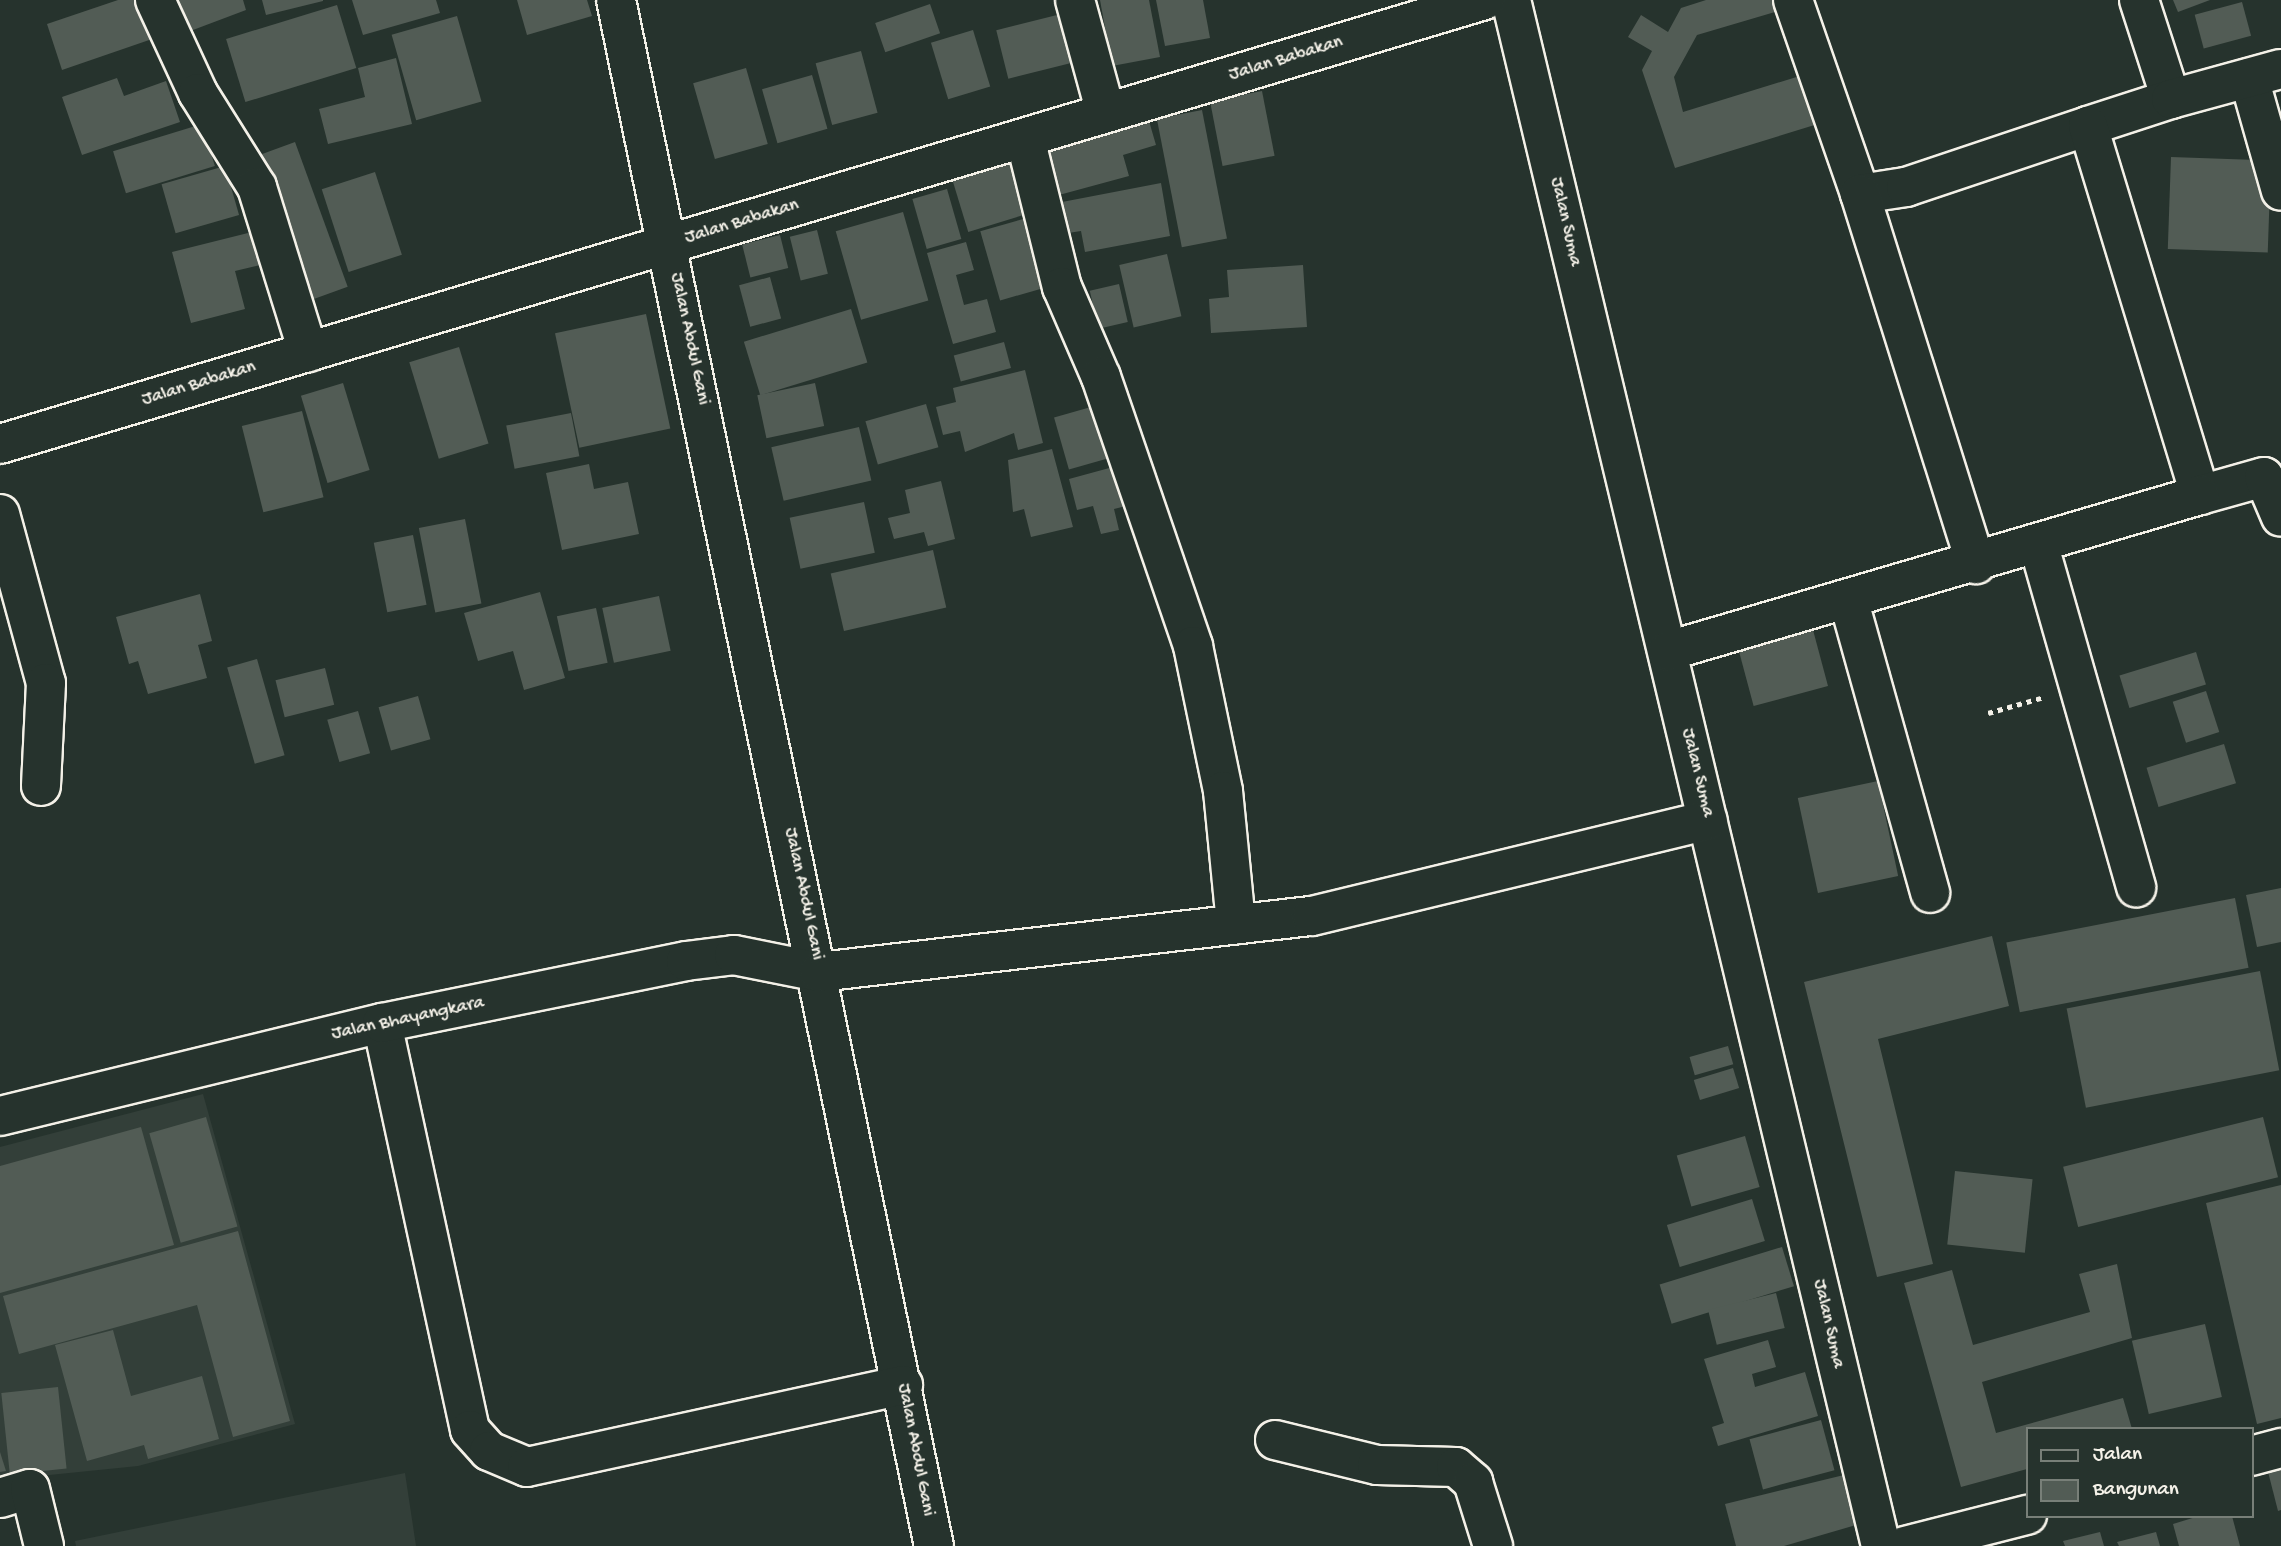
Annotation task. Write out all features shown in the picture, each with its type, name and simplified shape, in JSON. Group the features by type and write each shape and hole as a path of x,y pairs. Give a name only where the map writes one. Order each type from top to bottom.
{"street":[{"path":"155,0 198,93 257,187 308,352"},
{"name":"Jalan Abdul Gani","path":"616,0 670,243 934,1546"},
{"path":"1075,0 1106,113"},
{"name":"Jalan Babakan","path":"0,444 1485,0"},
{"name":"Jalan Suma","path":"1511,0 1881,1546"},
{"path":"1793,0 1860,194 1976,564"},
{"path":"2139,0 2171,99"},
{"path":"1860,194 1906,187 2171,99 2265,74 2281,191"},
{"path":"2088,126 2200,495"},
{"path":"1025,138 1062,287 1101,377 1193,646 1223,791 1236,924"},
{"path":"1668,651 1849,602 2272,475 2281,517"},
{"path":"0,514 46,683 41,786"},
{"path":"2039,546 2136,887"},
{"path":"1849,602 1930,892"},
{"name":"Jalan Bhayangkara","path":"0,1116 382,1023 734,955 819,972 1312,916 1708,820"},
{"path":"382,1023 470,1430 489,1451 527,1467 903,1385"},
{"path":"1275,1440 1377,1465 1456,1467 1473,1482 1493,1546"},
{"path":"2253,1455 2281,1448"},
{"path":"0,1497 30,1489 44,1546"},
{"path":"1905,1546 2025,1515"}],"path":[{"path":"1988,713 2078,687"}],"shaded area":[{"path":"203,1094 295,1424 138,1466 0,1480 0,1147"},
{"path":"405,1473 416,1546 76,1546 75,1541"}],"building":[{"path":"118,0 142,0 155,38 62,70 47,24"},
{"path":"173,0 243,0 246,10 185,33"},
{"path":"262,0 323,0 323,1 266,15"},
{"path":"352,0 436,0 440,13 363,35"},
{"path":"517,0 587,0 592,16 527,35"},
{"path":"1100,0 1149,0 1160,57 1112,66"},
{"path":"1156,0 1203,0 1210,38 1165,46"},
{"path":"1706,0 1782,0 1785,9 1697,35 1674,77 1683,112 1803,75 1821,123 1675,168 1642,70 1652,51 1628,37 1641,15 1668,32 1681,8"},
{"path":"2173,0 2210,0 2178,12"},
{"path":"2242,2 2251,36 2204,48 2195,15"},
{"path":"930,4 940,33 885,52 875,23"},
{"path":"337,5 356,68 245,102 226,39"},
{"path":"1069,12 1081,61 1008,79 996,30"},
{"path":"457,16 482,102 416,120 392,35"},
{"path":"973,30 990,86 948,99 931,43"},
{"path":"861,51 878,113 832,125 816,63"},
{"path":"396,58 412,124 328,144 319,109 365,97 358,68"},
{"path":"746,68 768,144 715,159 693,83"},
{"path":"812,75 827,129 777,143 762,89"},
{"path":"117,78 124,96 166,81 180,122 82,155 62,97"},
{"path":"1262,91 1275,156 1223,166 1210,101"},
{"path":"1202,110 1227,239 1182,247 1157,119"},
{"path":"1149,121 1156,145 1123,155 1129,176 1059,195 1047,149"},
{"path":"202,124 215,166 126,193 113,151"},
{"path":"295,142 348,287 304,303 251,158"},
{"path":"2171,157 2271,160 2268,252 2168,249"},
{"path":"1022,158 1038,211 968,232 952,179"},
{"path":"225,166 239,215 176,233 162,184"},
{"path":"375,172 402,255 349,272 322,189"},
{"path":"1161,183 1170,236 1085,252 1081,231 1068,233 1062,202"},
{"path":"947,189 961,239 927,249 912,199"},
{"path":"903,212 928,300 861,320 836,231"},
{"path":"1037,215 1057,284 1000,300 980,231"},
{"path":"264,229 273,262 235,271 245,309 191,323 172,252"},
{"path":"817,230 828,274 801,280 790,237"},
{"path":"780,235 788,268 750,277 742,244"},
{"path":"966,242 974,270 956,275 964,305 987,299 996,332 953,344 927,253"},
{"path":"1167,254 1181,316 1134,327 1119,265"},
{"path":"1303,265 1307,327 1211,333 1209,299 1229,297 1227,270"},
{"path":"770,277 781,319 750,327 739,285"},
{"path":"1119,284 1128,322 1099,329 1090,291"},
{"path":"851,309 867,363 760,395 744,342"},
{"path":"646,314 670,428 579,448 555,333"},
{"path":"1004,342 1011,368 961,382 954,355"},
{"path":"459,347 489,444 439,459 409,362"},
{"path":"1025,370 1043,443 1018,450 1014,433 965,452 960,431 943,435 936,407 956,402 953,388"},
{"path":"343,383 370,470 328,483 301,396"},
{"path":"815,383 824,426 766,438 757,395"},
{"path":"1105,403 1120,455 1069,470 1054,418"},
{"path":"926,404 938,447 878,465 865,421"},
{"path":"302,411 324,497 263,512 242,426"},
{"path":"571,413 579,456 515,469 506,426"},
{"path":"859,427 871,481 784,501 771,447"},
{"path":"1052,449 1073,527 1031,537 1024,509 1013,512 1008,460"},
{"path":"589,464 594,489 628,482 639,534 562,550 546,473"},
{"path":"1124,464 1134,504 1114,509 1119,530 1101,534 1093,506 1077,510 1069,479"},
{"path":"941,481 955,539 928,546 924,532 894,539 888,518 910,513 905,490"},
{"path":"864,502 875,553 800,569 790,518"},
{"path":"465,519 481,603 435,612 419,528"},
{"path":"413,535 427,605 387,612 374,543"},
{"path":"933,550 946,607 844,631 831,574"},
{"path":"540,592 565,678 524,690 513,651 478,661 464,613"},
{"path":"200,594 212,641 198,645 207,678 148,694 138,661 129,664 116,617"},
{"path":"659,596 671,651 614,663 602,608"},
{"path":"596,608 608,663 569,671 557,616"},
{"path":"1813,630 1828,686 1754,706 1739,650"},
{"path":"2196,652 2206,685 2129,708 2119,675"},
{"path":"257,659 285,755 255,764 227,668"},
{"path":"325,668 334,705 285,717 276,680"},
{"path":"2206,691 2219,732 2186,743 2173,702"},
{"path":"418,696 430,739 391,751 379,707"},
{"path":"358,711 370,753 339,762 327,720"},
{"path":"2224,744 2236,783 2159,807 2147,768"},
{"path":"1878,781 1898,876 1818,893 1798,798"},
{"path":"2281,888 2281,942 2257,947 2246,895"},
{"path":"2235,898 2249,968 2020,1012 2006,942"},
{"path":"1992,936 2009,1006 1878,1039 1933,1264 1877,1277 1804,982"},
{"path":"2260,971 2279,1070 2086,1108 2067,1009"},
{"path":"1728,1046 1733,1064 1695,1075 1690,1057"},
{"path":"1733,1068 1739,1088 1700,1100 1694,1080"},
{"path":"206,1117 237,1227 181,1243 149,1133"},
{"path":"2263,1117 2278,1177 2078,1227 2063,1167"},
{"path":"141,1127 174,1245 0,1293 0,1166"},
{"path":"1745,1136 1760,1187 1691,1207 1677,1156"},
{"path":"1955,1171 2033,1179 2025,1253 1947,1245"},
{"path":"2281,1185 2281,1418 2257,1424 2206,1203"},
{"path":"1752,1199 1765,1241 1680,1267 1667,1225"},
{"path":"238,1231 290,1421 233,1437 197,1305 19,1354 3,1296"},
{"path":"1782,1247 1794,1286 1672,1324 1660,1284"},
{"path":"2117,1264 2132,1338 1982,1382 1996,1433 2123,1398 2131,1427 2025,1427 2025,1470 1961,1487 1904,1283 1952,1270 1973,1345 2090,1312 2079,1274"},
{"path":"1776,1293 1785,1328 1717,1345 1708,1310"},
{"path":"2205,1324 2222,1397 2149,1414 2132,1341"},
{"path":"113,1330 131,1396 202,1376 219,1439 148,1459 144,1445 87,1461 55,1345"},
{"path":"1768,1340 1776,1367 1752,1374 1755,1387 1805,1372 1818,1416 1718,1446 1712,1427 1724,1423 1704,1359"},
{"path":"58,1387 67,1469 10,1475 1,1393"},
{"path":"1821,1420 1834,1470 1763,1489 1750,1439"},
{"path":"0,1452 6,1471 0,1472"},
{"path":"2281,1456 2281,1510 2278,1511 2265,1460"},
{"path":"1844,1475 1856,1525 1784,1546 1736,1546 1725,1504"},
{"path":"2192,1518 2233,1518 2240,1546 2179,1546 2173,1524"},
{"path":"2100,1532 2104,1546 2065,1546 2063,1541"},
{"path":"2156,1532 2160,1546 2119,1546 2117,1542"}]}
